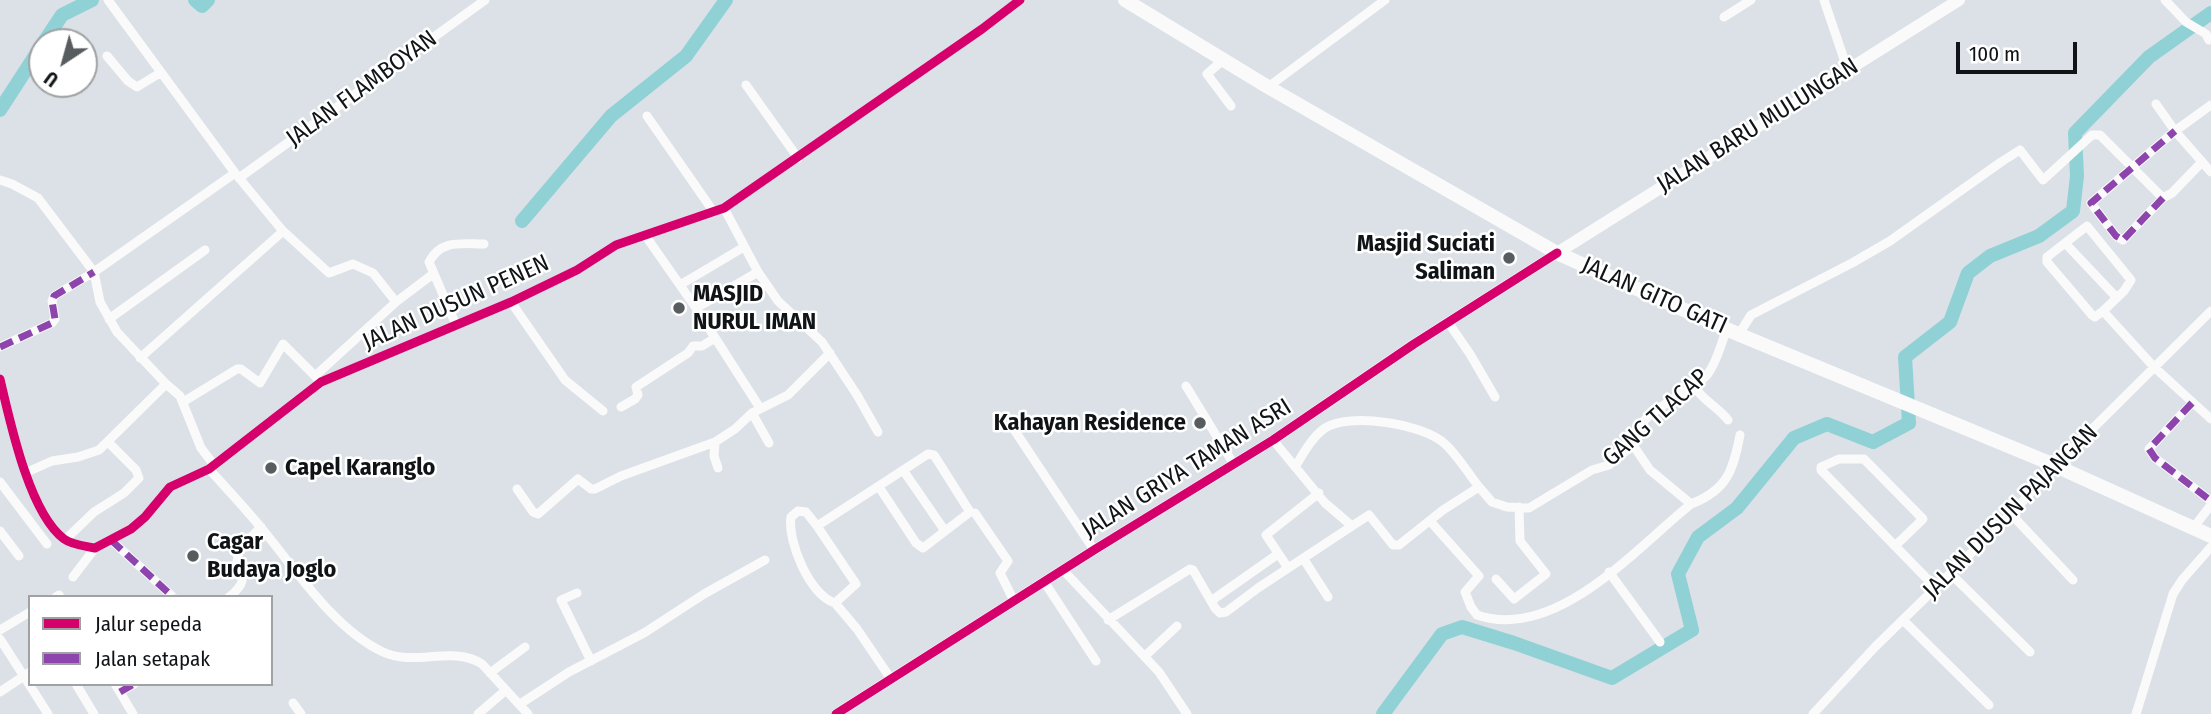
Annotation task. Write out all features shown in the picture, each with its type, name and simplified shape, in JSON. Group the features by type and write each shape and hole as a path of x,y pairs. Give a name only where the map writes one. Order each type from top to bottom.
{"main road":[{"name":"JALAN GITO GATI","path":"1125,0 1268,87 1557,253 1733,331 2055,466 2211,536"},
{"name":"JALAN BARU MULUNGAN","path":"1557,253 1953,2"}],"street":[{"path":"108,0 237,175 282,230 329,273 352,264 373,273 396,302"},
{"name":"JALAN FLAMBOYAN","path":"0,347 52,323 55,319 52,301 54,296 237,175 485,0"},
{"name":"JALAN DUSUN PENEN","path":"96,548 131,529 170,487 212,467 318,379 511,302 578,270 616,245 724,208 1020,0"},
{"path":"1268,87 1385,0"},
{"path":"1724,17 1751,0"},
{"path":"1824,0 1848,71"},
{"path":"2165,0 2186,22 2206,34 2209,40"},
{"path":"107,56 137,87 160,73"},
{"path":"1223,60 1207,74 1231,106"},
{"path":"746,85 797,158"},
{"path":"2156,104 2175,131 2211,172"},
{"path":"2202,162 2123,240 2119,239 2091,203 2175,131 2211,105"},
{"path":"647,116 713,211"},
{"path":"1733,331 1751,315 1890,241 2017,152 2023,152 2043,180 2092,135 2100,135 2163,198"},
{"path":"0,180 38,198 94,272 100,302 117,332 180,396 188,421 212,467 304,580 355,635 385,653 407,659 461,655 473,659 490,673 528,714"},
{"path":"724,208 758,272 785,309 811,330 830,353 878,432"},
{"path":"2087,226 2131,279 2117,298 2095,317 2046,262 2047,257 2065,243 2087,226"},
{"path":"140,358 282,230"},
{"path":"645,235 715,338 756,411 769,443"},
{"path":"2065,243 2117,298"},
{"path":"456,325 429,262 441,247 449,244 484,244"},
{"path":"680,285 744,247"},
{"path":"109,319 205,250"},
{"name":"JALAN GRIYA TAMAN ASRI","path":"836,714 1273,440 1448,322 1557,253"},
{"path":"696,308 758,272"},
{"path":"183,402 237,369 260,383 285,345 318,379 396,302 433,274"},
{"path":"511,302 565,380 603,411"},
{"path":"2103,311 2154,367 2211,419"},
{"name":"JALAN DUSUN PAJANGAN","path":"1813,714 2211,311"},
{"path":"1448,322 1495,397"},
{"name":"GANG TLACAP","path":"1519,507 1537,505 1592,470 1609,465 1633,445 1634,435 1646,420 1710,372 1733,331"},
{"path":"621,407 635,400 638,395 636,387 688,353 693,346 702,346 715,338"},
{"path":"517,489 533,512 538,514 578,479 595,489 621,476 715,443 756,411 788,396 830,353"},
{"path":"0,379 25,473 50,525 67,541 96,548 73,577"},
{"path":"25,473 52,461 88,455 108,442 166,384"},
{"path":"1186,386 1233,463"},
{"path":"1694,386 1699,394 1717,407 1728,420"},
{"path":"2192,403 2152,445 2150,453 2211,503 2194,527"},
{"path":"1295,467 1325,428 1348,422 1397,423 1422,430 1445,444 1492,502 1507,507 1519,507 1520,541 1546,574 1514,598 1496,579"},
{"path":"1013,428 1094,550"},
{"path":"1430,521 1479,576 1465,592 1471,607 1480,617 1514,619 1544,614 1564,606 1691,504 1707,497 1723,485 1741,435"},
{"path":"1273,440 1331,509 1352,526"},
{"path":"67,541 94,512 124,493 139,478 136,470 108,442"},
{"path":"715,443 714,456 718,468"},
{"path":"1633,445 1658,478 1691,504"},
{"path":"817,526 925,455 934,455 970,512 926,547 918,546 878,487"},
{"path":"1895,546 1923,519 1864,459 1839,459 1821,467 1821,470 1895,546 1936,588"},
{"path":"903,470 945,531"},
{"path":"0,482 47,544"},
{"path":"1108,620 1190,569 1220,613 1226,612 1369,516 1393,545 1399,545 1443,510 1479,487"},
{"path":"1288,568 1266,537 1267,534 1318,493"},
{"path":"835,603 856,584 806,512 798,511 791,517 792,543 802,566 822,594 835,603 857,629 891,679"},
{"path":"975,513 1008,561 1000,573 1014,601"},
{"path":"2011,514 2073,580"},
{"path":"231,595 243,583 238,563 239,552 261,527"},
{"path":"0,531 19,556"},
{"path":"111,540 171,595"},
{"path":"2136,714 2173,594 2211,547"},
{"path":"1211,601 1278,554"},
{"path":"1303,558 1328,597"},
{"path":"520,704 569,672 644,633 704,594 765,560"},
{"path":"1063,570 1145,656 1174,692 1187,714"},
{"path":"1609,572 1660,642"},
{"path":"1951,574 2030,652"},
{"path":"1045,583 1096,661"},
{"path":"577,593 561,600 591,661"},
{"path":"0,630 28,615"},
{"path":"1903,620 1989,705"},
{"path":"1145,656 1177,626"},
{"path":"0,639 27,674 0,692"},
{"path":"490,673 525,647"},
{"path":"33,686 48,714"},
{"path":"77,686 94,714"},
{"path":"117,688 133,714"},
{"path":"478,714 506,690"},
{"path":"293,703 301,714"}],"waterway":[{"path":"53,28 62,15 92,0"},
{"path":"195,0 202,6 208,0"},
{"path":"522,221 611,116 686,56 726,0"},
{"path":"1383,714 1442,634 1462,627 1612,678 1692,630 1678,574 1698,537 1737,508 1794,438 1827,424 1873,442 1909,423 1905,357 1950,322 1968,273 1990,256 2039,236 2073,211 2077,176 2075,133 2149,57 2211,13"},
{"path":"0,110 28,67"}],"marked path":[{"path":"2163,198 2123,240 2116,236 2091,203 2175,131"},
{"path":"0,347 52,323 55,319 52,301 54,296 94,272"},
{"path":"2192,403 2149,449 2155,458 2211,501"},
{"path":"111,540 171,595"},
{"path":"120,692 130,686"}],"cycle path":[{"path":"0,379 23,465 41,509 64,539 95,548 131,529 170,487 209,469 321,382 511,302 577,270 616,245 724,208 1020,0"},
{"path":"836,714 1273,440 1414,344 1557,253"}],"place":[{"name":"Masjid Suciati Saliman","path":"1509,258"},
{"name":"MASJID NURUL IMAN","path":"679,308"},
{"name":"Kahayan Residence","path":"1200,423"},
{"name":"Capel Karanglo","path":"271,468"},
{"name":"Cagar Budaya Joglo","path":"193,556"}]}
